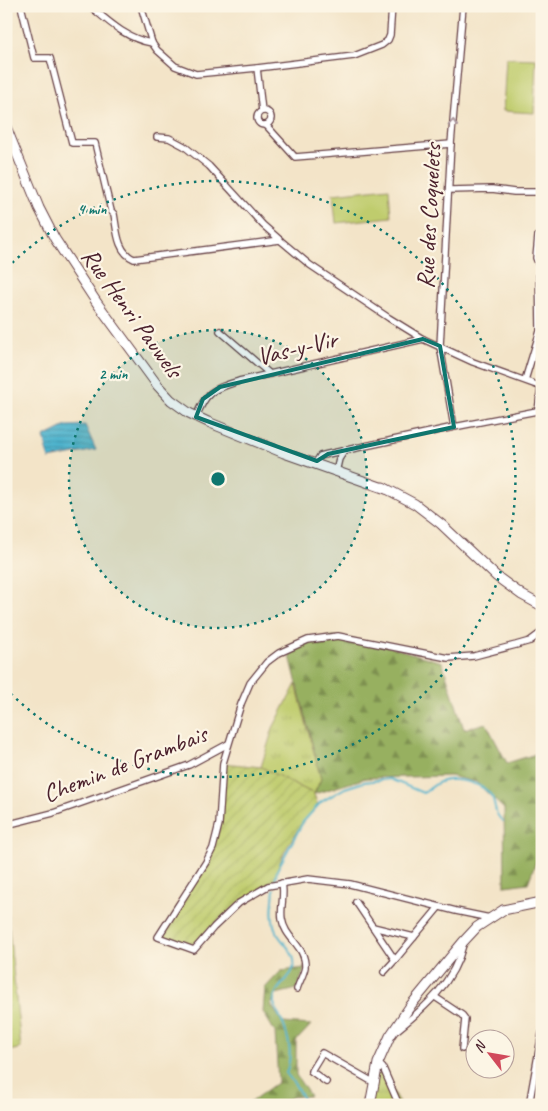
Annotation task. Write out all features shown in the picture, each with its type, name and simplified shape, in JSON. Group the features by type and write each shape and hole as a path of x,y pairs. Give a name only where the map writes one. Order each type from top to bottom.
{"main road":[{"name":"Rue Henri Pauwels","path":"6,126 9,144 54,239 158,386 171,400 196,417 386,489 415,504 441,524 496,576 522,595 542,606"},
{"path":"370,1105 378,1063 390,1036 411,1005 463,942 477,927 503,910 542,902"}],"street":[{"path":"21,6 34,58 50,58 72,143 95,143 105,179 103,184 111,211 114,214 122,250 128,256 139,258 280,240"},
{"path":"90,6 118,29 136,39 152,43"},
{"path":"141,6 152,43 162,56 175,66 196,74 354,56 382,45 388,40 392,6"},
{"name":"Rue des Coquelets","path":"454,427 440,346 451,144 463,6"},
{"path":"257,68 262,111"},
{"path":"266,125 270,122 271,116 268,111 262,111 256,119 260,124 266,125 295,157 451,144"},
{"path":"157,137 170,138 184,146 209,166 263,225 280,240 310,265 389,318 423,339 473,362 541,386 540,411 345,450 320,456 316,463"},
{"path":"449,190 492,189 514,192 542,192"},
{"path":"540,213 542,204"},
{"path":"525,380 539,337 541,321 539,265 536,258 538,236"},
{"path":"220,331 270,374"},
{"name":"Vas-y-Vir","path":"196,417 203,399 209,392 220,387 423,339"},
{"path":"337,470 339,459 345,450"},
{"path":"490,918 350,884 308,879 268,886 239,903 194,950 158,937 213,848 219,824 222,763 241,704 257,673 266,662 279,653 308,640 338,636 448,658 474,656 516,645 530,640 542,632"},
{"name":"Chemin de Grambais","path":"6,825 53,813 189,765 228,744"},
{"path":"282,883 284,891 281,918 285,931 303,953 305,968 297,990"},
{"path":"356,902 395,960"},
{"path":"384,972 439,907"},
{"path":"373,927 414,937"},
{"path":"390,1036 435,997 459,960 463,942"},
{"path":"435,997 462,1014 465,1019 462,1049"},
{"path":"529,1105 542,1033"},
{"path":"326,1082 311,1071 322,1053 373,1082"},
{"path":"378,1063 383,1068 398,1105"}],"highlighted area":[{"path":"423,339 440,346 454,427 328,454 317,461 196,417 203,399 220,387"}],"green space":[{"path":"506,58 536,59 534,113 503,111"},
{"path":"389,188 391,217 336,223 333,194"},
{"path":"332,636 383,645 442,662 464,729 486,723 507,763 542,752 542,846 528,883 505,886 504,809 476,782 450,776 366,778 314,794 321,779 288,648"},
{"path":"296,684 321,779 314,794 261,767 273,728"},
{"path":"223,763 261,767 314,794 318,806 304,822 285,850 275,881 239,903 188,948 158,937 206,862 218,833"},
{"path":"6,899 21,1048 6,1052"},
{"path":"305,968 297,989 276,994 271,1005 283,1023 311,1025 296,1041 296,1075 310,1096 293,1097 273,1105 246,1105 278,1082 275,1032 263,1012 265,988 281,971"},
{"path":"378,1063 400,1105 370,1105"}],"water":[{"path":"85,425 96,450 49,459 44,437 66,426"}],"waterway":[{"path":"275,881 277,870 303,822 321,802 345,788 364,782 390,779 423,793 443,781 470,782 488,792 492,797 498,816 503,821"},
{"path":"274,889 272,910 274,926 294,960 292,972 277,991 274,1003 288,1040 290,1053 286,1073 296,1086 306,1105"}]}
